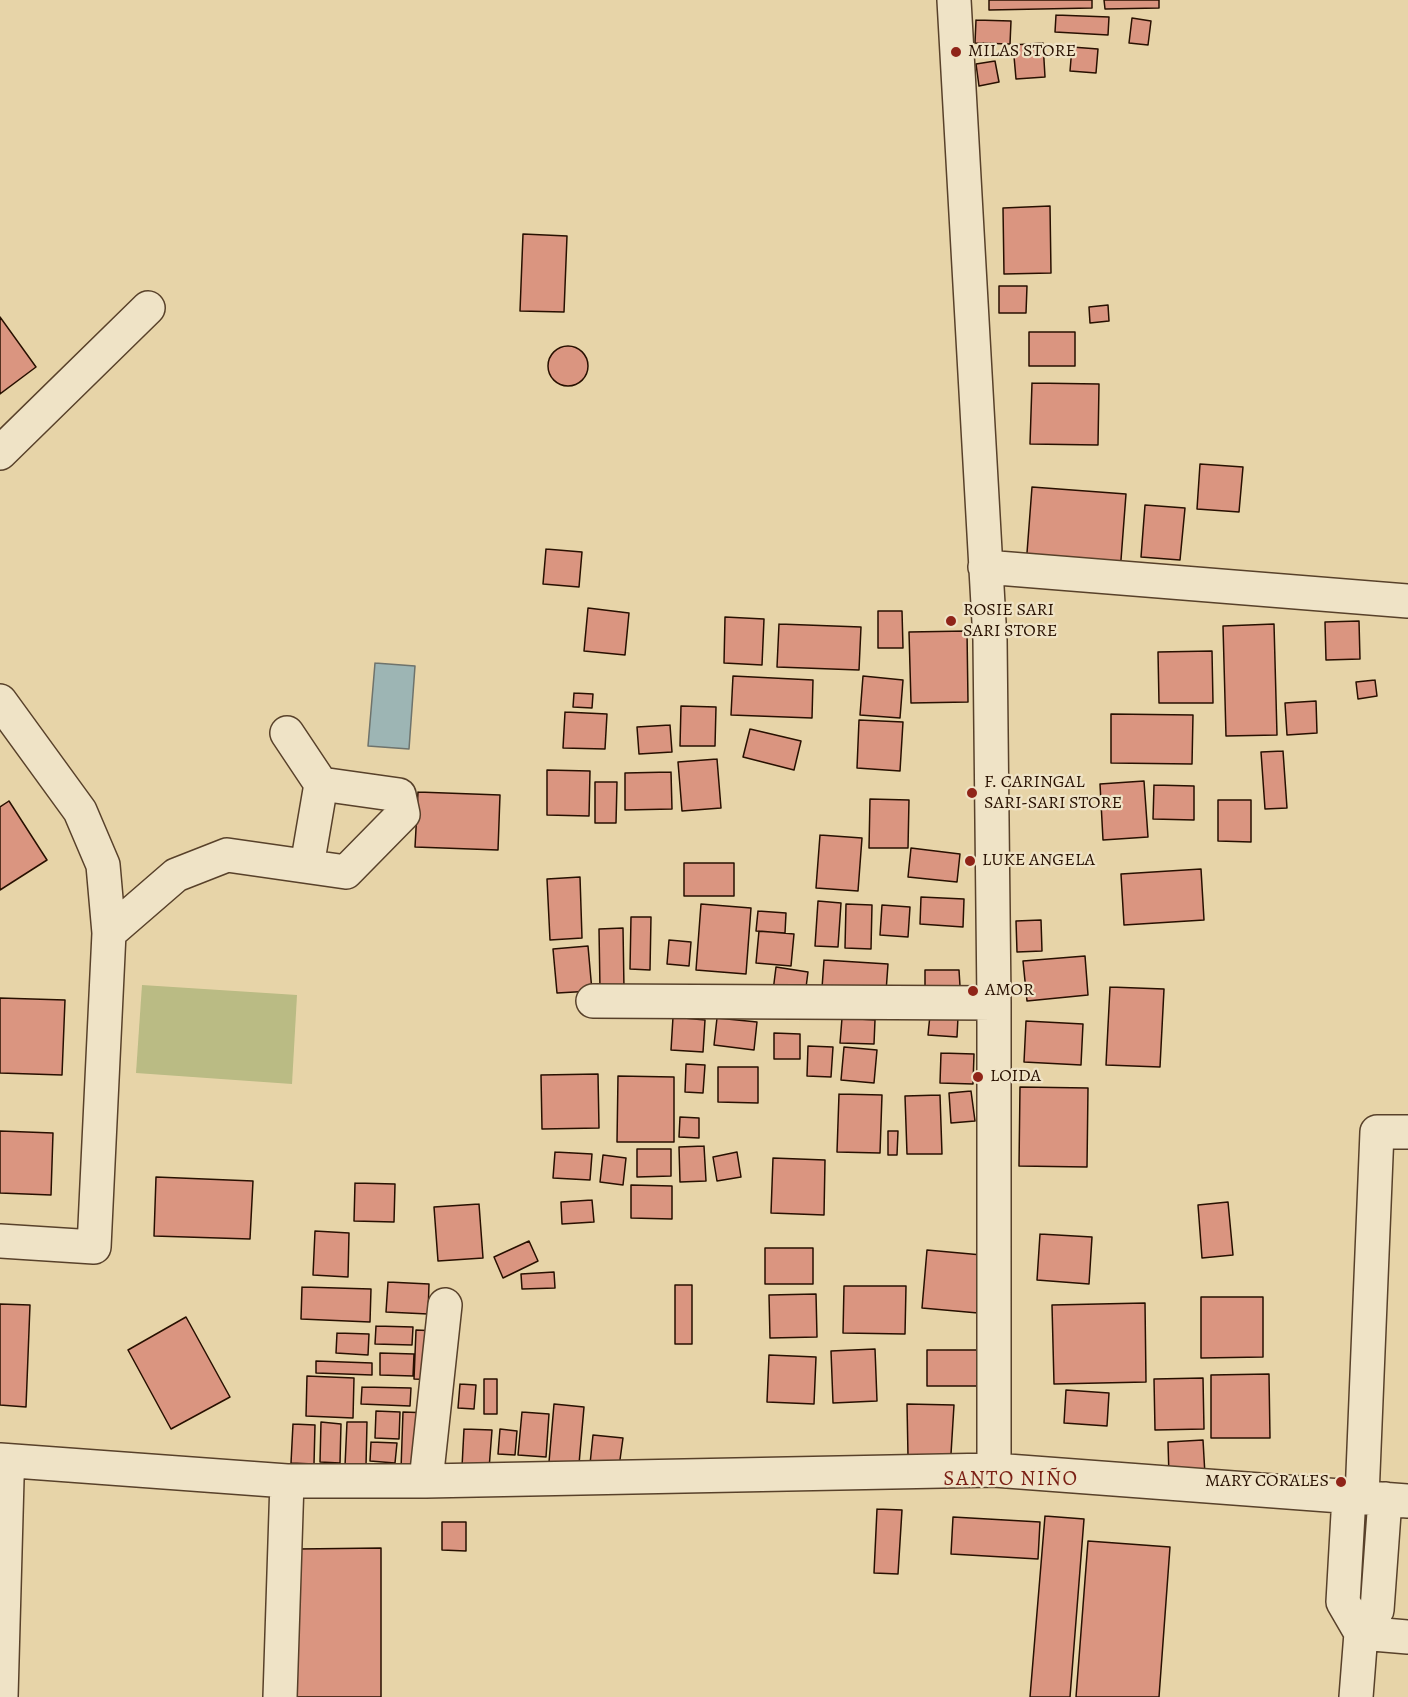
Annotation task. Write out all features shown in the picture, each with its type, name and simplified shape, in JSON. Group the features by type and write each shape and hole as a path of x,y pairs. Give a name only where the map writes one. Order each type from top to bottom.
{"street":[{"path":"954,0 990,640 994,1003 994,1470"},
{"path":"0,453 147,308"},
{"path":"986,567 1408,601"},
{"path":"0,701 80,811 103,865 109,933 94,1247 0,1241"},
{"path":"287,733 321,784 308,866"},
{"path":"109,933 176,874 227,855 346,872 403,814 399,795 321,784"},
{"path":"592,1001 994,1003"},
{"path":"1356,1697 1361,1633 1343,1602 1376,1498 1377,1132 1408,1132"},
{"path":"426,1481 445,1305"},
{"path":"2,1697 7,1479 4,1460 287,1481 426,1481 994,1470 1376,1498"},
{"path":"280,1697 287,1481"},
{"path":"1361,1633 1408,1636"}],"green space":[{"path":"142,985 297,995 292,1084 136,1073"}],"water":[{"path":"375,663 415,666 409,749 368,746"}],"building":[{"path":"989,0 1092,0 1092,8 989,10"},
{"path":"1104,0 1159,0 1159,8 1105,9"},
{"path":"1056,15 1109,17 1108,35 1055,32"},
{"path":"1132,18 1151,21 1148,45 1129,43"},
{"path":"976,20 1011,21 1010,44 975,43"},
{"path":"1043,43 1045,77 1016,79 1013,45"},
{"path":"1072,47 1098,49 1096,73 1070,71"},
{"path":"995,61 999,82 979,86 976,64"},
{"path":"1050,206 1051,273 1004,274 1003,208"},
{"path":"523,234 567,236 564,312 520,311"},
{"path":"999,286 1027,286 1026,313 999,313"},
{"path":"1108,305 1109,321 1090,323 1089,307"},
{"path":"0,317 36,367 0,394"},
{"path":"1029,332 1075,332 1075,366 1029,366"},
{"path":"568,346 576,347 582,352 587,358 587,374 582,380 576,385 568,386 560,385 554,380 549,374 548,366 549,358 554,352 560,347"},
{"path":"1032,383 1099,384 1098,445 1030,444"},
{"path":"1200,464 1243,467 1239,512 1197,509"},
{"path":"1032,487 1126,494 1120,573 1026,566"},
{"path":"1145,505 1185,508 1180,560 1141,557"},
{"path":"546,549 582,552 579,587 543,584"},
{"path":"588,608 629,613 625,655 584,651"},
{"path":"878,611 902,611 903,648 878,648"},
{"path":"725,617 764,619 762,665 724,663"},
{"path":"1359,621 1360,659 1326,660 1325,622"},
{"path":"779,624 861,627 859,670 777,667"},
{"path":"1274,624 1277,735 1226,736 1223,626"},
{"path":"967,631 968,702 911,703 909,632"},
{"path":"1212,651 1213,703 1159,703 1158,652"},
{"path":"733,676 813,680 812,718 731,715"},
{"path":"863,676 903,680 900,718 860,715"},
{"path":"1375,680 1377,696 1358,699 1356,682"},
{"path":"574,693 593,694 592,708 573,707"},
{"path":"1316,701 1317,733 1287,735 1285,703"},
{"path":"681,706 716,707 715,746 680,746"},
{"path":"565,712 607,714 605,749 563,748"},
{"path":"1111,714 1193,715 1192,764 1111,763"},
{"path":"859,720 903,722 900,771 857,768"},
{"path":"670,725 672,752 639,754 637,727"},
{"path":"750,729 801,741 794,770 743,757"},
{"path":"1283,751 1287,808 1265,809 1261,752"},
{"path":"717,759 721,808 682,811 678,762"},
{"path":"547,770 590,771 589,816 547,815"},
{"path":"671,772 672,809 625,810 625,773"},
{"path":"1144,781 1148,837 1103,840 1100,784"},
{"path":"595,782 617,782 616,823 595,823"},
{"path":"1154,785 1194,786 1194,820 1153,819"},
{"path":"418,792 500,795 498,850 415,847"},
{"path":"870,799 909,800 908,848 869,848"},
{"path":"1218,800 1251,800 1251,842 1218,841"},
{"path":"9,801 47,860 0,890 0,807"},
{"path":"820,835 862,838 858,891 816,888"},
{"path":"911,848 960,854 957,882 908,877"},
{"path":"684,863 734,863 734,896 684,896"},
{"path":"1201,869 1204,920 1124,925 1121,874"},
{"path":"580,877 582,938 550,940 547,879"},
{"path":"921,897 964,899 963,927 920,924"},
{"path":"818,901 841,903 838,947 815,946"},
{"path":"701,904 751,908 746,974 696,970"},
{"path":"846,904 872,905 871,949 845,948"},
{"path":"882,905 910,907 908,937 880,935"},
{"path":"758,911 786,913 785,933 756,931"},
{"path":"631,917 651,917 650,970 630,969"},
{"path":"1041,920 1042,951 1017,952 1016,921"},
{"path":"623,928 624,989 600,990 599,929"},
{"path":"759,931 794,934 791,966 756,963"},
{"path":"669,940 691,942 689,966 667,964"},
{"path":"588,946 592,991 557,993 553,949"},
{"path":"1085,956 1088,995 1027,1001 1023,961"},
{"path":"824,960 888,964 886,992 822,988"},
{"path":"776,967 808,972 804,1003 772,999"},
{"path":"925,970 959,970 960,986 925,986"},
{"path":"1110,987 1164,989 1160,1067 1106,1065"},
{"path":"0,998 65,1000 62,1075 0,1073"},
{"path":"930,1015 958,1017 957,1037 928,1035"},
{"path":"673,1017 705,1020 703,1052 671,1050"},
{"path":"717,1018 757,1022 754,1050 714,1045"},
{"path":"842,1018 875,1020 874,1044 840,1043"},
{"path":"1026,1021 1083,1024 1081,1065 1024,1062"},
{"path":"774,1033 800,1034 800,1059 774,1059"},
{"path":"808,1046 833,1047 831,1077 807,1076"},
{"path":"844,1047 877,1050 874,1083 841,1080"},
{"path":"941,1053 974,1054 973,1084 940,1083"},
{"path":"686,1064 705,1065 703,1093 685,1092"},
{"path":"718,1067 758,1067 758,1103 718,1102"},
{"path":"598,1074 599,1128 542,1129 541,1075"},
{"path":"618,1076 674,1077 674,1142 617,1142"},
{"path":"1020,1087 1088,1088 1087,1167 1019,1166"},
{"path":"971,1091 975,1121 951,1123 949,1093"},
{"path":"839,1094 882,1095 880,1153 837,1152"},
{"path":"940,1095 942,1154 907,1154 905,1096"},
{"path":"680,1117 699,1118 699,1138 679,1137"},
{"path":"0,1131 53,1133 51,1195 0,1193"},
{"path":"888,1131 898,1131 897,1155 888,1155"},
{"path":"704,1146 706,1181 680,1182 679,1147"},
{"path":"637,1149 671,1149 671,1176 637,1177"},
{"path":"555,1152 592,1154 590,1180 553,1178"},
{"path":"737,1152 741,1177 717,1181 713,1157"},
{"path":"603,1155 626,1158 623,1185 600,1182"},
{"path":"773,1158 825,1160 824,1215 771,1213"},
{"path":"156,1177 253,1181 250,1239 154,1236"},
{"path":"355,1183 395,1184 394,1222 354,1221"},
{"path":"631,1185 672,1186 672,1219 631,1218"},
{"path":"592,1200 594,1222 562,1224 561,1202"},
{"path":"1228,1202 1233,1255 1202,1258 1198,1205"},
{"path":"479,1204 483,1258 438,1261 434,1207"},
{"path":"315,1231 349,1233 348,1277 313,1275"},
{"path":"1040,1234 1092,1237 1089,1284 1037,1280"},
{"path":"529,1241 538,1261 503,1278 494,1257"},
{"path":"765,1248 813,1248 813,1284 765,1284"},
{"path":"927,1250 982,1255 978,1313 922,1308"},
{"path":"554,1272 555,1288 522,1289 521,1274"},
{"path":"388,1282 429,1284 428,1314 386,1312"},
{"path":"675,1285 692,1285 692,1344 675,1344"},
{"path":"844,1286 906,1286 905,1334 843,1333"},
{"path":"302,1287 371,1289 370,1322 301,1319"},
{"path":"816,1294 817,1337 770,1338 769,1295"},
{"path":"1201,1297 1263,1297 1263,1357 1201,1358"},
{"path":"1145,1303 1146,1382 1054,1384 1052,1305"},
{"path":"0,1304 30,1305 26,1407 0,1405"},
{"path":"186,1317 230,1397 171,1429 128,1350"},
{"path":"376,1326 413,1327 412,1345 375,1344"},
{"path":"416,1330 438,1331 437,1380 414,1379"},
{"path":"337,1333 369,1334 368,1355 336,1353"},
{"path":"875,1349 877,1401 833,1403 831,1351"},
{"path":"927,1350 978,1350 977,1386 927,1386"},
{"path":"380,1353 414,1354 413,1376 380,1375"},
{"path":"769,1355 816,1357 814,1404 767,1402"},
{"path":"316,1361 372,1363 372,1375 316,1373"},
{"path":"1269,1374 1270,1438 1211,1438 1211,1375"},
{"path":"307,1376 354,1378 353,1418 306,1416"},
{"path":"1203,1378 1204,1429 1155,1430 1154,1379"},
{"path":"484,1379 497,1379 497,1414 484,1414"},
{"path":"460,1384 476,1385 474,1409 458,1408"},
{"path":"362,1387 411,1388 410,1406 361,1404"},
{"path":"1066,1390 1109,1393 1107,1426 1064,1423"},
{"path":"554,1404 584,1407 579,1464 549,1462"},
{"path":"907,1404 954,1405 951,1454 908,1456"},
{"path":"376,1411 400,1412 399,1439 375,1438"},
{"path":"403,1412 431,1413 430,1470 401,1469"},
{"path":"522,1412 549,1414 546,1457 518,1455"},
{"path":"321,1422 341,1424 340,1463 320,1462"},
{"path":"347,1422 367,1422 366,1466 345,1466"},
{"path":"293,1424 315,1425 314,1464 291,1463"},
{"path":"464,1429 492,1430 489,1469 462,1467"},
{"path":"500,1429 517,1431 515,1455 498,1454"},
{"path":"593,1435 623,1438 619,1467 590,1464"},
{"path":"1203,1440 1205,1475 1169,1477 1168,1442"},
{"path":"371,1442 397,1443 395,1463 370,1461"},
{"path":"877,1509 902,1510 898,1574 874,1573"},
{"path":"1045,1516 1084,1519 1070,1697 1030,1697"},
{"path":"953,1517 1040,1522 1038,1559 951,1554"},
{"path":"442,1522 466,1522 466,1551 442,1550"},
{"path":"1088,1541 1170,1547 1159,1697 1076,1697"},
{"path":"381,1548 381,1697 297,1697 298,1549"}],"place":[{"name":"MILAS STORE","path":"956,52"},
{"name":"ROSIE SARI SARI STORE","path":"951,621"},
{"name":"F. CARINGAL SARI-SARI STORE","path":"972,793"},
{"name":"LUKE ANGELA","path":"970,861"},
{"name":"AMOR","path":"973,991"},
{"name":"LOIDA","path":"978,1077"},
{"name":"MARY CORALES","path":"1341,1482"}],"district":[{"name":"SANTO NIÑO","path":"1011,1480"}]}
